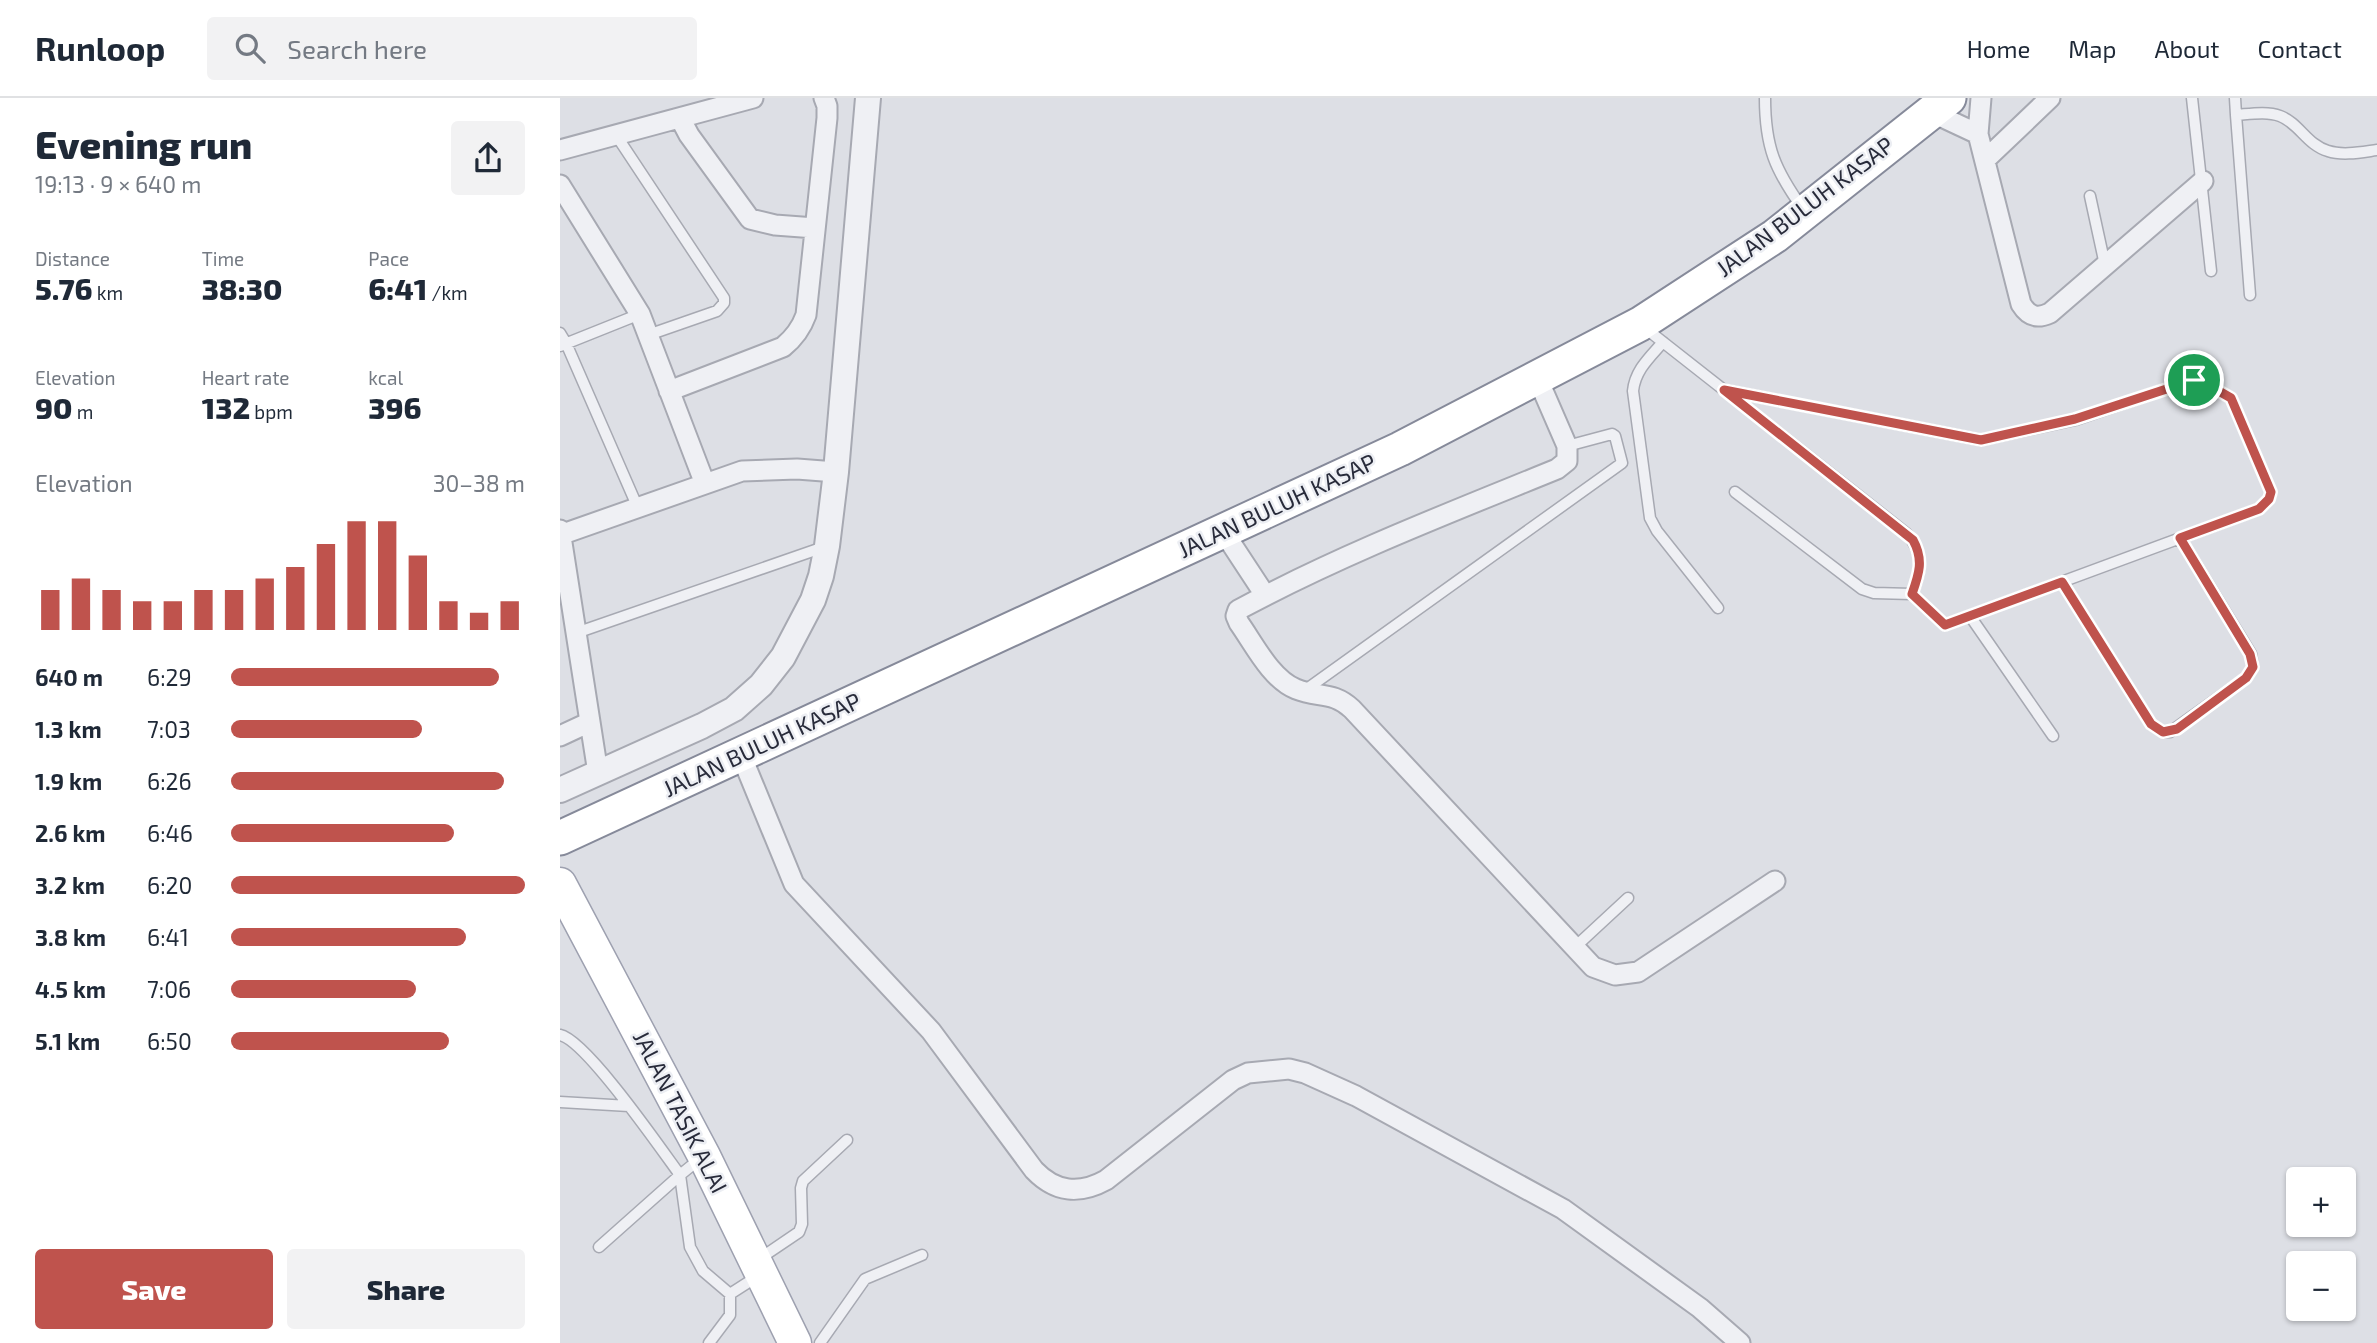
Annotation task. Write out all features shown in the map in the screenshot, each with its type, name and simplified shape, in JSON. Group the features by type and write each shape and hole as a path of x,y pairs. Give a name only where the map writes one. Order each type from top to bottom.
{"highway":[{"name":"JALAN BULUH KASAP","path":"560,838 1400,449 1537,377 1652,333 1940,105"}],"main road":[{"name":"JALAN TASIK ALAI","path":"560,884 704,1156 795,1343"}],"street":[{"path":"560,150 752,98"},
{"path":"669,391 783,347 798,331 806,315 828,106 824,98"},
{"path":"560,790 734,709 761,685 783,657 813,600 827,546 836,472 868,98"},
{"path":"1981,98 1978,134 2021,304 2033,317 2050,313 2203,181"},
{"path":"1985,160 2050,98"},
{"path":"1940,105 1978,134"},
{"path":"680,118 689,135 750,219 775,225 815,228"},
{"path":"560,185 640,314 705,484"},
{"path":"1537,377 1567,446 1567,461 1557,470 1412,528 1265,595 1238,610 1236,616 1286,684 1303,692 1333,696 1352,709 1593,967 1615,975 1639,972 1775,881"},
{"path":"598,774 573,630 560,533 638,509 746,470 797,469 836,472"},
{"path":"1223,530 1265,595"},
{"path":"560,736 590,722"},
{"path":"741,755 794,884 931,1031 1043,1180 1068,1190 1094,1186 1106,1180 1237,1077 1266,1071 1295,1070 1356,1097 1563,1209 1700,1308 1740,1343"}],"lane":[{"path":"1765,98 1765,121 1772,158 1805,212"},
{"path":"2192,98 2211,271"},
{"path":"2235,98 2250,295"},
{"path":"2236,115 2279,115 2288,120 2309,141 2328,151 2343,153 2377,150"},
{"path":"617,135 724,298 724,303 716,311 648,335"},
{"path":"2090,196 2105,265"},
{"path":"563,344 640,314"},
{"path":"560,333 638,509"},
{"path":"1718,608 1657,531 1650,518 1633,391 1652,333 1913,540 1920,558 1920,567 1912,594"},
{"path":"1724,390 1981,440 2075,419 2189,381 2203,382 2231,398 2271,492 2269,499 2259,509 1945,625 1912,594 1874,593 1862,589 1735,492"},
{"path":"1303,692 1622,463 1612,433 1567,446"},
{"path":"2062,582 2151,724 2163,732 2171,732 2246,678 2253,667 2250,654 2180,538"},
{"path":"573,630 827,546"},
{"path":"1970,616 2053,736"},
{"path":"1573,948 1628,898"},
{"path":"560,1035 568,1036 579,1046 629,1106 680,1175 690,1247 703,1270 730,1294"},
{"path":"560,1102 629,1106"},
{"path":"709,1343 730,1315 730,1294 799,1232 802,1224 803,1181 847,1140"},
{"path":"599,1247 704,1156"},
{"path":"820,1343 865,1279 922,1255"}],"route":[{"path":"2194,380 2203,382 2231,398 2271,492 2265,505 2259,509 2180,538 2250,654 2253,667 2246,678 2171,732 2163,732 2151,724 2062,582 1945,625 1912,594 1920,567 1920,558 1913,540 1724,390 1981,440 2075,419 2194,380"}]}
